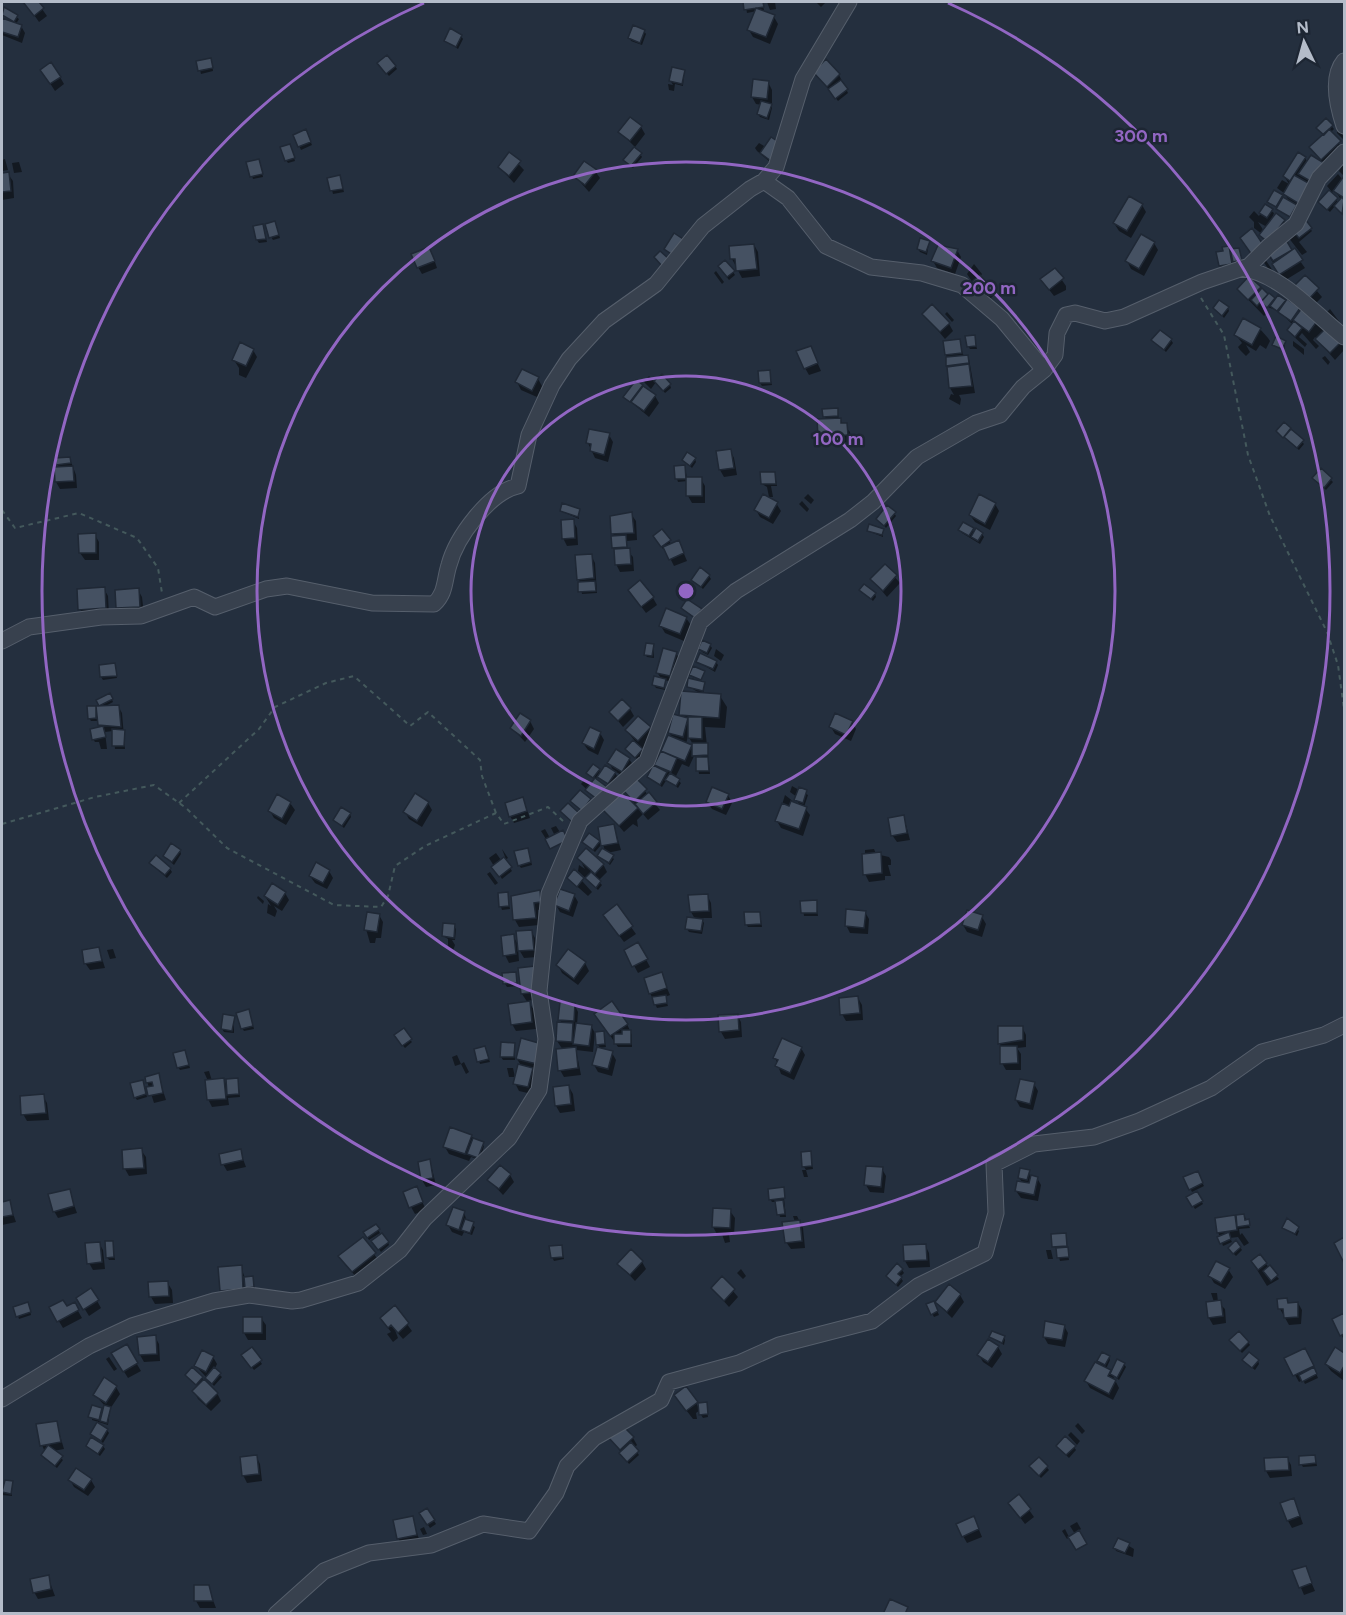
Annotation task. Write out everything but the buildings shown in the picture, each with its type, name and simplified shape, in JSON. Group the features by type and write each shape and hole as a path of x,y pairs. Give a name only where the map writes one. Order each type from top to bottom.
{"street":[{"path":"2,641 29,627 101,617 141,616 194,597 215,606 266,589 287,586 372,603 434,604 443,595 448,566 457,542 495,498 507,488 518,486 529,435 552,385 569,359 604,321 656,284 703,226 750,189 764,181 776,167 803,79 849,2"},
{"path":"1344,61 1337,86 1338,103 1344,126"},
{"path":"2,1399 89,1346 132,1326 203,1304 249,1295 292,1301 301,1300 358,1283 400,1250 425,1218 509,1138 539,1090 546,1039 539,991 549,894 580,820 647,761 700,622 736,591 873,502 917,457 976,423 1000,416 1023,387 1044,370 1055,356 1058,333 1066,315 1075,313 1095,320 1113,320 1145,309 1194,285 1252,263 1296,224 1319,178 1344,152"},
{"path":"764,181 789,198 826,246 872,267 922,273 962,285 1002,319 1044,370"},
{"path":"1241,268 1253,270 1284,285 1344,337"},
{"path":"276,1614 324,1571 369,1553 431,1545 483,1524 529,1531 556,1493 567,1466 594,1438 661,1400 669,1382 740,1363 779,1345 872,1321 918,1287 985,1253 996,1213 994,1164 1034,1144 1094,1137 1139,1121 1211,1088 1262,1052 1324,1035 1344,1025"}],"path":[{"path":"1194,285 1224,335 1248,455 1270,516 1327,632 1338,665 1344,709 1344,801"},
{"path":"2,510 15,528 79,513 137,538 158,567 164,607"},
{"path":"179,803 259,729 274,707 326,683 354,676 410,726 428,712 480,760 482,776 496,813 504,824 548,807 574,833"},
{"path":"2,824 95,797 154,784 179,803 226,848 334,905 381,907 388,896 395,866 425,846 496,813"}]}
